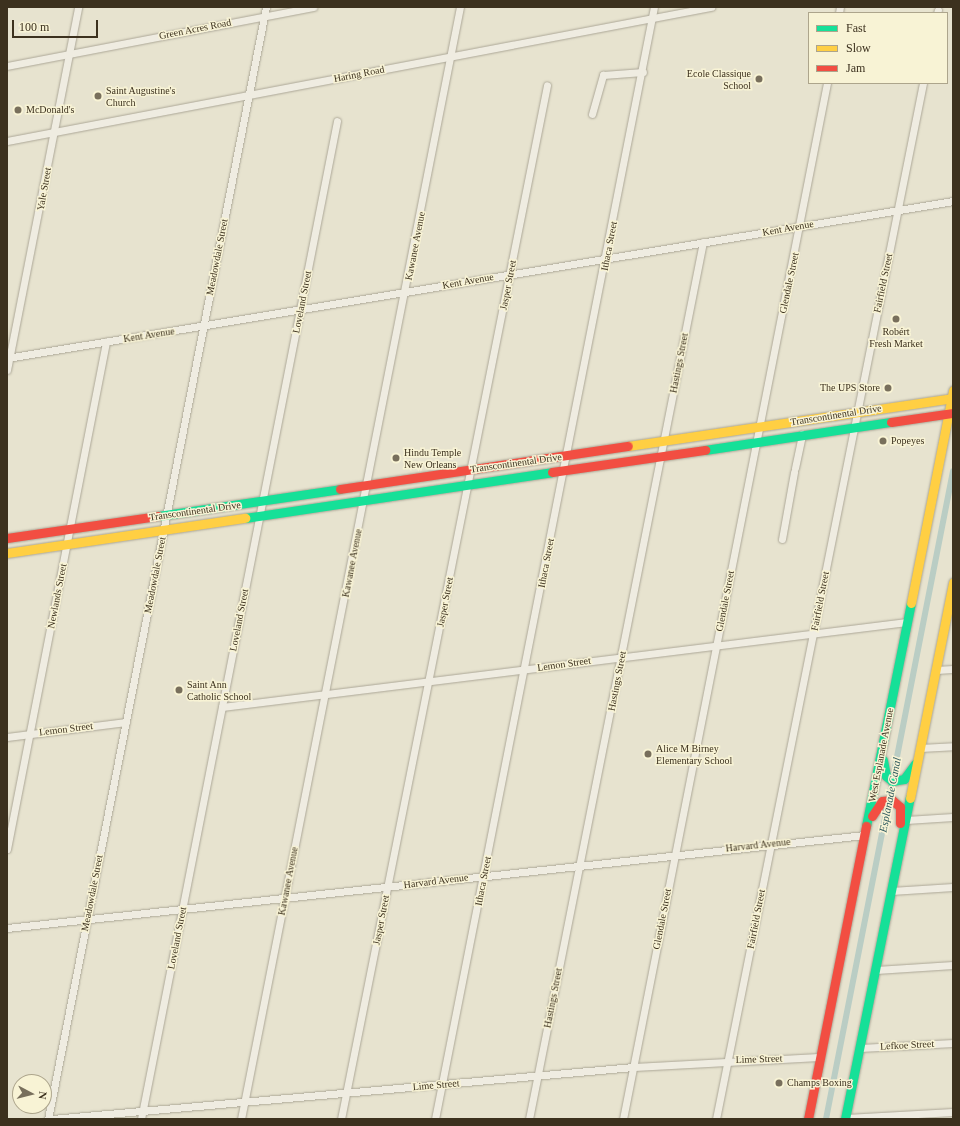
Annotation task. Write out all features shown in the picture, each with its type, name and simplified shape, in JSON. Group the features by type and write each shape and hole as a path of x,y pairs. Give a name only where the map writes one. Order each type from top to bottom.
{"street":[{"name":"Yale Street","path":"7,370 8,358 78,7"},
{"name":"Meadowdale Street","path":"48,1119 168,515 266,7"},
{"name":"Green Acres Road","path":"7,66 313,7"},
{"name":"Kawanee Avenue","path":"241,1119 368,485 460,7"},
{"name":"Ithaca Street","path":"435,1119 485,876 524,670 607,258 654,7"},
{"name":"Haring Road","path":"7,141 711,7"},
{"path":"592,114 603,75 643,72"},
{"name":"Glendale Street","path":"623,1119 757,440 801,226 827,84"},
{"name":"Fairfield Street","path":"716,1119 923,84"},
{"name":"Jasper Street","path":"341,1119 472,469 547,85"},
{"name":"Loveland Street","path":"141,1119 264,500 337,121"},
{"name":"Kent Avenue","path":"8,358 301,310 510,273 953,201"},
{"name":"Hastings Street","path":"529,1119 703,242"},
{"name":"Newlands Street","path":"7,849 106,342"},
{"name":"Transcontinental Drive","path":"7,538 70,530 472,469 663,442 893,406 952,395"},
{"name":"West Esplanade Avenue","path":"808,1119 907,622 949,430 952,395"},
{"path":"878,423 878,415 893,406"},
{"name":"Transcontinental Drive","path":"7,553 661,454 951,413"},
{"path":"782,539 802,434"},
{"path":"953,582 846,1118 953,1112"},
{"name":"Lemon Street","path":"222,707 325,696 717,644 907,622"},
{"path":"936,670 953,669"},
{"name":"Lemon Street","path":"7,737 126,722"},
{"path":"884,740 882,768 889,779 904,779 918,758"},
{"path":"920,748 953,746"},
{"path":"866,830 877,807 889,800 898,803 902,814 894,858 895,872"},
{"path":"906,820 953,817"},
{"name":"Harvard Avenue","path":"7,928 183,909 285,896 388,887 579,866 866,830"},
{"path":"891,891 953,887"},
{"path":"876,970 953,965"},
{"name":"Lefkoe Street","path":"860,1048 953,1043"},
{"name":"Lime Street","path":"52,1119 537,1077 633,1067 728,1060 820,1057"}],"waterway":[{"name":"Esplanade Canal","path":"826,1119 953,471"}],"traffic: fast":[{"path":"705,450 891,422"},
{"path":"245,518 552,472"},
{"path":"158,516 340,489"},
{"path":"866,826 911,603"},
{"path":"883,760 886,776 892,781 904,779 915,764"},
{"path":"845,1119 910,798"}],"traffic: slow":[{"path":"911,603 953,390"},
{"path":"628,446 953,398"},
{"path":"7,553 245,518"},
{"path":"910,798 953,582"}],"traffic: jam":[{"path":"891,422 953,413"},
{"path":"340,489 628,446"},
{"path":"552,472 705,450"},
{"path":"7,538 158,516"},
{"path":"872,816 882,801 892,800 900,807 900,823"},
{"path":"808,1119 866,826"}],"place":[{"name":"Ecole Classique School","path":"759,79"},
{"name":"Saint Augustine's Church","path":"98,96"},
{"name":"McDonald's","path":"18,110"},
{"name":"Robért Fresh Market","path":"896,319"},
{"name":"The UPS Store","path":"888,388"},
{"name":"Popeyes","path":"883,441"},
{"name":"Hindu Temple New Orleans","path":"396,458"},
{"name":"Saint Ann Catholic School","path":"179,690"},
{"name":"Alice M Birney Elementary School","path":"648,754"},
{"name":"Champs Boxing","path":"779,1083"}]}
